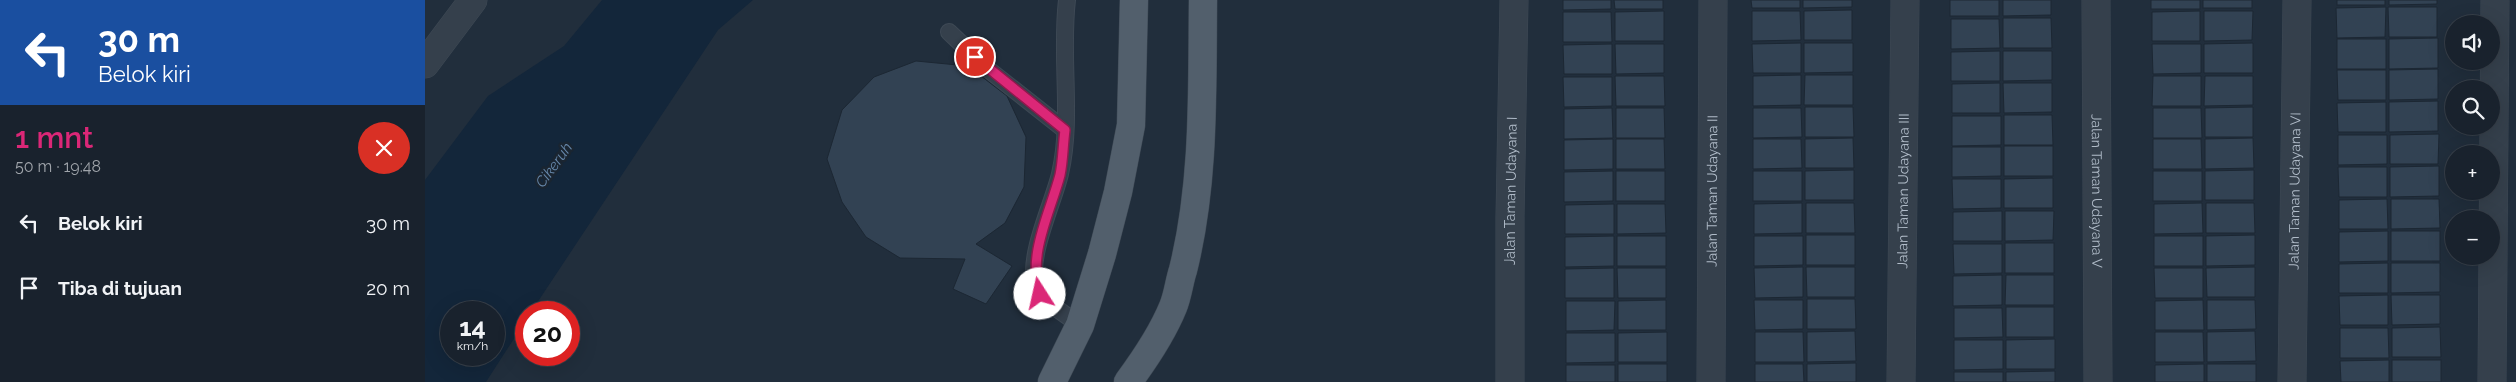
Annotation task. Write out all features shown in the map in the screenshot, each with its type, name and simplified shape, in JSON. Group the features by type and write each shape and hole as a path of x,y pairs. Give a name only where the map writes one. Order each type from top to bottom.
{"main road":[{"path":"1052,382 1080,325 1103,254 1118,192 1131,125 1135,0"},
{"path":"1128,382 1146,358 1173,306 1191,240 1197,186 1201,106 1203,0"}],"street":[{"path":"425,64 473,0"},
{"name":"Jalan Taman Udayana I","path":"1510,382 1510,217 1514,0"},
{"name":"Jalan Taman Udayana II","path":"1711,382 1713,0"},
{"name":"Jalan Taman Udayana III","path":"1901,382 1905,0"},
{"name":"Jalan Taman Udayana V","path":"2096,0 2098,382"},
{"name":"Jalan Taman Udayana VI","path":"2292,382 2297,0"},
{"path":"2492,382 2495,0"}],"lane":[{"path":"1067,0 1064,24 1065,130 1060,174 1036,255 1035,279 1040,294 1080,325"},
{"path":"949,32 989,70 1065,130"}],"water":[{"name":"Cikeruh","path":"602,0 753,0 718,30 538,301 515,301 515,337 505,353 505,301 440,301 440,366 496,366 486,382 425,382 425,180 488,96 564,46"}],"building":[{"path":"1563,0 1611,0 1611,9 1563,10"},
{"path":"1614,0 1663,0 1663,9 1615,9"},
{"path":"1751,0 1800,0 1800,8 1752,8"},
{"path":"1803,0 1852,0 1852,7 1803,8"},
{"path":"1950,0 1999,0 1999,16 1950,16"},
{"path":"2003,0 2051,0 2051,15 2003,16"},
{"path":"2151,0 2200,0 2200,9 2151,9"},
{"path":"2203,0 2252,0 2252,8 2203,8"},
{"path":"2337,0 2385,0 2385,5 2337,5"},
{"path":"2389,0 2437,0 2437,4 2389,5"},
{"path":"2386,7 2385,37 2337,38 2336,8"},
{"path":"2388,7 2437,7 2437,37 2389,37"},
{"path":"1852,10 1852,40 1804,40 1804,11"},
{"path":"1664,11 1664,41 1615,41 1615,12"},
{"path":"1752,11 1800,11 1801,40 1752,41"},
{"path":"2200,11 2200,41 2152,41 2152,12"},
{"path":"2204,11 2253,11 2252,40 2204,41"},
{"path":"1563,12 1611,12 1612,42 1563,42"},
{"path":"2003,18 2051,18 2052,48 2003,48"},
{"path":"1951,19 1999,19 2000,48 1951,49"},
{"path":"2438,38 2438,68 2389,69 2389,39"},
{"path":"2337,39 2386,39 2386,69 2337,69"},
{"path":"1801,43 1801,73 1753,73 1752,44"},
{"path":"1804,43 1853,43 1853,72 1804,73"},
{"path":"2253,43 2253,73 2204,73 2204,44"},
{"path":"1612,44 1612,74 1564,74 1563,45"},
{"path":"1615,44 1664,44 1664,73 1616,74"},
{"path":"2152,44 2201,44 2201,73 2153,74"},
{"path":"2000,51 2000,81 1951,81 1951,52"},
{"path":"2003,51 2052,51 2052,80 2003,81"},
{"path":"916,61 968,66 1007,96 1026,137 1024,187 1005,223 976,244 1012,266 986,304 953,289 965,259 900,258 866,237 842,202 827,159 842,110 874,77"},
{"path":"2438,69 2438,99 2389,100 2389,70"},
{"path":"2337,70 2386,70 2386,100 2338,100"},
{"path":"1801,75 1801,105 1753,106 1753,76"},
{"path":"1805,75 1853,75 1853,105 1804,105"},
{"path":"1615,76 1664,76 1665,106 1616,106"},
{"path":"2153,76 2201,76 2201,106 2152,106"},
{"path":"2205,76 2253,76 2253,105 2204,106"},
{"path":"1563,77 1612,77 1612,106 1564,107"},
{"path":"2000,83 2000,113 1952,113 1952,84"},
{"path":"2003,83 2052,83 2052,112 2004,113"},
{"path":"2438,101 2438,131 2389,132 2389,102"},
{"path":"2386,102 2386,132 2338,132 2337,103"},
{"path":"1805,107 1853,107 1854,137 1805,137"},
{"path":"2253,107 2253,137 2205,137 2205,108"},
{"path":"1612,108 1613,138 1564,139 1564,109"},
{"path":"1616,108 1664,108 1665,138 1616,138"},
{"path":"1753,108 1801,108 1802,137 1753,138"},
{"path":"2153,108 2201,108 2202,138 2153,138"},
{"path":"2004,115 2052,115 2053,145 2004,145"},
{"path":"1952,116 2001,116 2001,145 1952,146"},
{"path":"2439,134 2438,164 2390,164 2390,135"},
{"path":"2338,135 2387,135 2387,164 2338,165"},
{"path":"1853,138 1854,168 1805,168 1805,139"},
{"path":"2253,138 2254,168 2205,169 2205,139"},
{"path":"1613,139 1613,169 1564,170 1564,140"},
{"path":"1616,139 1664,139 1665,169 1616,169"},
{"path":"1753,139 1801,139 1802,168 1753,169"},
{"path":"2153,139 2201,139 2202,169 2153,169"},
{"path":"2004,146 2053,146 2053,176 2004,176"},
{"path":"1952,147 2001,147 2001,176 1952,177"},
{"path":"2439,166 2439,196 2390,197 2390,167"},
{"path":"2338,167 2387,167 2387,197 2339,197"},
{"path":"1854,170 1854,200 1805,200 1805,171"},
{"path":"2254,170 2254,200 2205,200 2205,171"},
{"path":"1613,171 1613,201 1564,202 1564,172"},
{"path":"1616,171 1665,171 1665,201 1616,201"},
{"path":"1753,171 1802,171 1802,201 1753,201"},
{"path":"2153,171 2202,171 2202,201 2153,201"},
{"path":"2053,178 2053,208 2004,208 2004,179"},
{"path":"1952,179 2001,179 2001,208 1953,209"},
{"path":"2387,199 2388,229 2339,229 2339,200"},
{"path":"2391,199 2439,199 2440,228 2391,229"},
{"path":"1802,203 1802,233 1754,234 1754,204"},
{"path":"1806,203 1854,203 1855,233 1806,233"},
{"path":"2202,203 2203,233 2154,234 2154,204"},
{"path":"2206,203 2254,203 2255,233 2206,233"},
{"path":"1614,204 1614,234 1565,234 1565,205"},
{"path":"1617,204 1665,204 1666,233 1617,234"},
{"path":"2002,211 2002,241 1953,241 1953,212"},
{"path":"2005,211 2054,211 2053,240 2005,241"},
{"path":"2388,231 2388,261 2339,262 2339,232"},
{"path":"2391,231 2440,231 2440,261 2391,261"},
{"path":"1806,235 1855,235 1855,265 1806,265"},
{"path":"2255,235 2255,265 2206,266 2206,236"},
{"path":"1614,236 1614,266 1565,267 1565,237"},
{"path":"1617,236 1666,236 1666,266 1617,266"},
{"path":"1754,236 1803,236 1803,265 1754,266"},
{"path":"2154,236 2203,236 2203,266 2154,266"},
{"path":"2005,243 2054,243 2054,273 2005,273"},
{"path":"1953,244 2002,244 2002,273 1954,274"},
{"path":"2388,263 2388,293 2339,293 2339,264"},
{"path":"2391,263 2440,263 2440,292 2391,293"},
{"path":"1803,267 1803,297 1755,298 1754,268"},
{"path":"1806,267 1855,267 1855,297 1807,297"},
{"path":"2255,267 2255,297 2207,297 2206,268"},
{"path":"1614,268 1614,298 1565,298 1565,269"},
{"path":"1617,268 1666,268 1666,298 1618,298"},
{"path":"2154,268 2203,268 2203,298 2155,298"},
{"path":"2002,275 2002,305 1953,306 1953,276"},
{"path":"2006,275 2054,275 2054,305 2005,305"},
{"path":"2388,295 2388,325 2340,325 2339,296"},
{"path":"2391,295 2440,295 2440,324 2392,325"},
{"path":"1807,299 1855,299 1856,329 1807,329"},
{"path":"1666,300 1666,330 1618,330 1618,301"},
{"path":"1754,300 1803,300 1803,329 1755,330"},
{"path":"2203,300 2204,330 2155,330 2155,301"},
{"path":"2207,300 2255,300 2256,329 2207,330"},
{"path":"1566,301 1615,301 1614,330 1566,331"},
{"path":"2006,307 2054,307 2054,337 2006,337"},
{"path":"1954,308 2002,308 2003,337 1954,338"},
{"path":"2440,327 2441,357 2392,357 2392,328"},
{"path":"2340,328 2388,328 2389,358 2340,358"},
{"path":"1855,331 1856,361 1807,362 1807,332"},
{"path":"2255,331 2256,361 2207,362 2207,332"},
{"path":"1667,332 1667,362 1618,362 1618,333"},
{"path":"1755,332 1803,332 1804,362 1755,362"},
{"path":"2155,332 2203,332 2204,362 2155,362"},
{"path":"1566,333 1615,333 1615,362 1566,363"},
{"path":"2055,339 2055,369 2006,369 2006,340"},
{"path":"1954,340 2003,340 2003,369 1954,370"},
{"path":"2389,360 2389,382 2341,382 2340,361"},
{"path":"2392,360 2441,360 2441,382 2392,382"},
{"path":"1856,363 1856,382 1807,382 1807,364"},
{"path":"1618,364 1667,364 1667,382 1618,382"},
{"path":"1755,364 1803,364 1804,382 1755,382"},
{"path":"2204,364 2204,382 2155,382 2155,365"},
{"path":"2207,364 2256,364 2256,382 2207,382"},
{"path":"1566,365 1615,365 1615,382 1566,382"},
{"path":"2055,371 2055,382 2006,382 2006,372"},
{"path":"1954,372 2003,372 2003,382 1954,382"}],"route":[{"path":"975,57 1065,130 1060,174 1036,255 1035,279 1040,294"}]}
